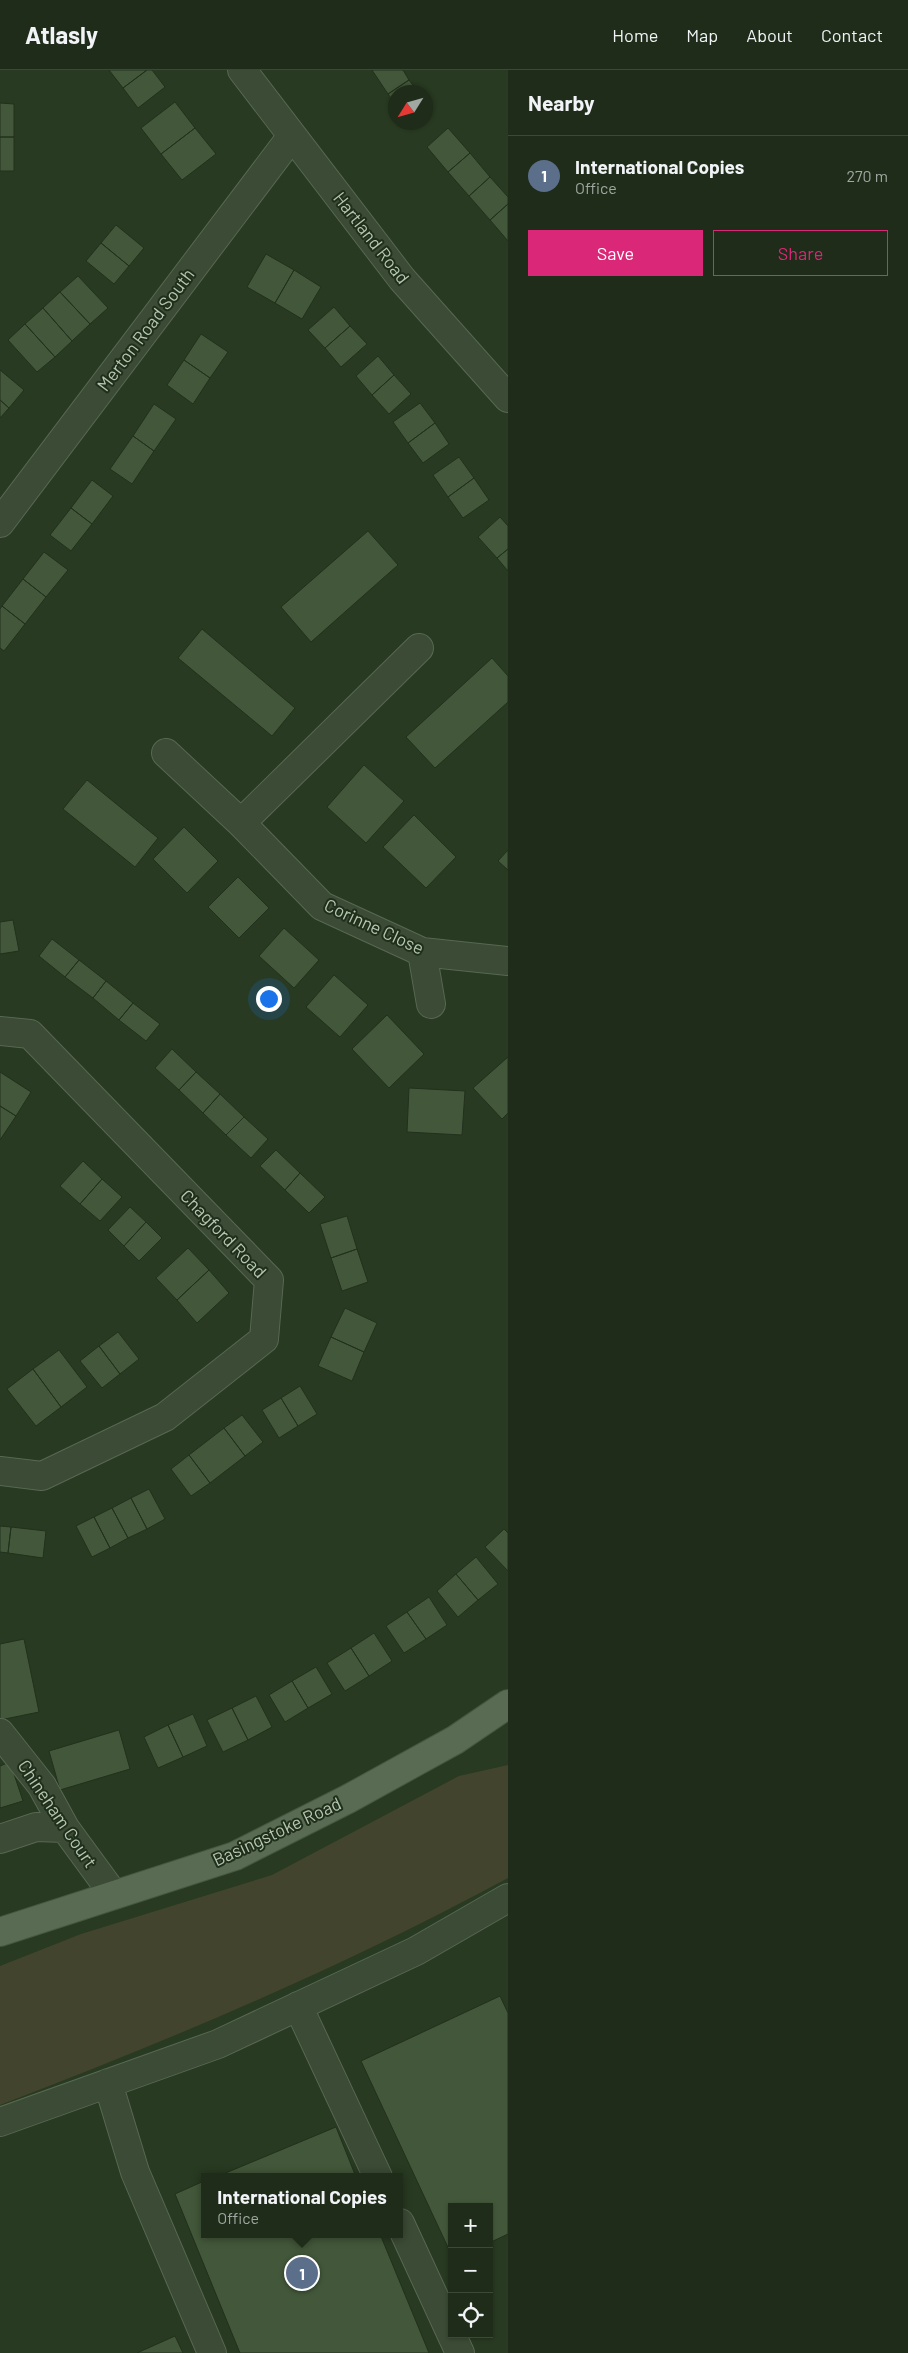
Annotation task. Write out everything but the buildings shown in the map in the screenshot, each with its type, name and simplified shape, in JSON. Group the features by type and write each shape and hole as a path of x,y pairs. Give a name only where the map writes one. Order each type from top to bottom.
{"main road":[{"name":"Basingstoke Road","path":"0,1932 234,1856 348,1799 430,1753 508,1704"}],"street":[{"name":"Hartland Road","path":"242,70 402,279 508,398"},
{"name":"Merton Road South","path":"0,523 292,136"},
{"path":"241,823 419,648"},
{"name":"Corinne Close","path":"166,753 241,823 322,906 422,952 508,961"},
{"path":"422,952 431,1004"},
{"name":"Chagford Road","path":"0,1032 30,1034 269,1280 264,1339 165,1417 42,1476 0,1471"},
{"name":"Chineham Court","path":"0,1733 42,1786 65,1828 114,1895"},
{"path":"0,1839 36,1827 65,1828"},
{"path":"0,2122 218,2044 416,1951 508,1898"},
{"path":"298,2006 376,2173"},
{"path":"108,2084 135,2172 212,2353"},
{"path":"403,2230 460,2353"}],"green space":[{"path":"508,1765 508,1878 384,1941 258,2000 0,2105 0,1966 81,1934 272,1875 459,1776"}],"place":[{"name":"International Copies","path":"302,2273"}]}
